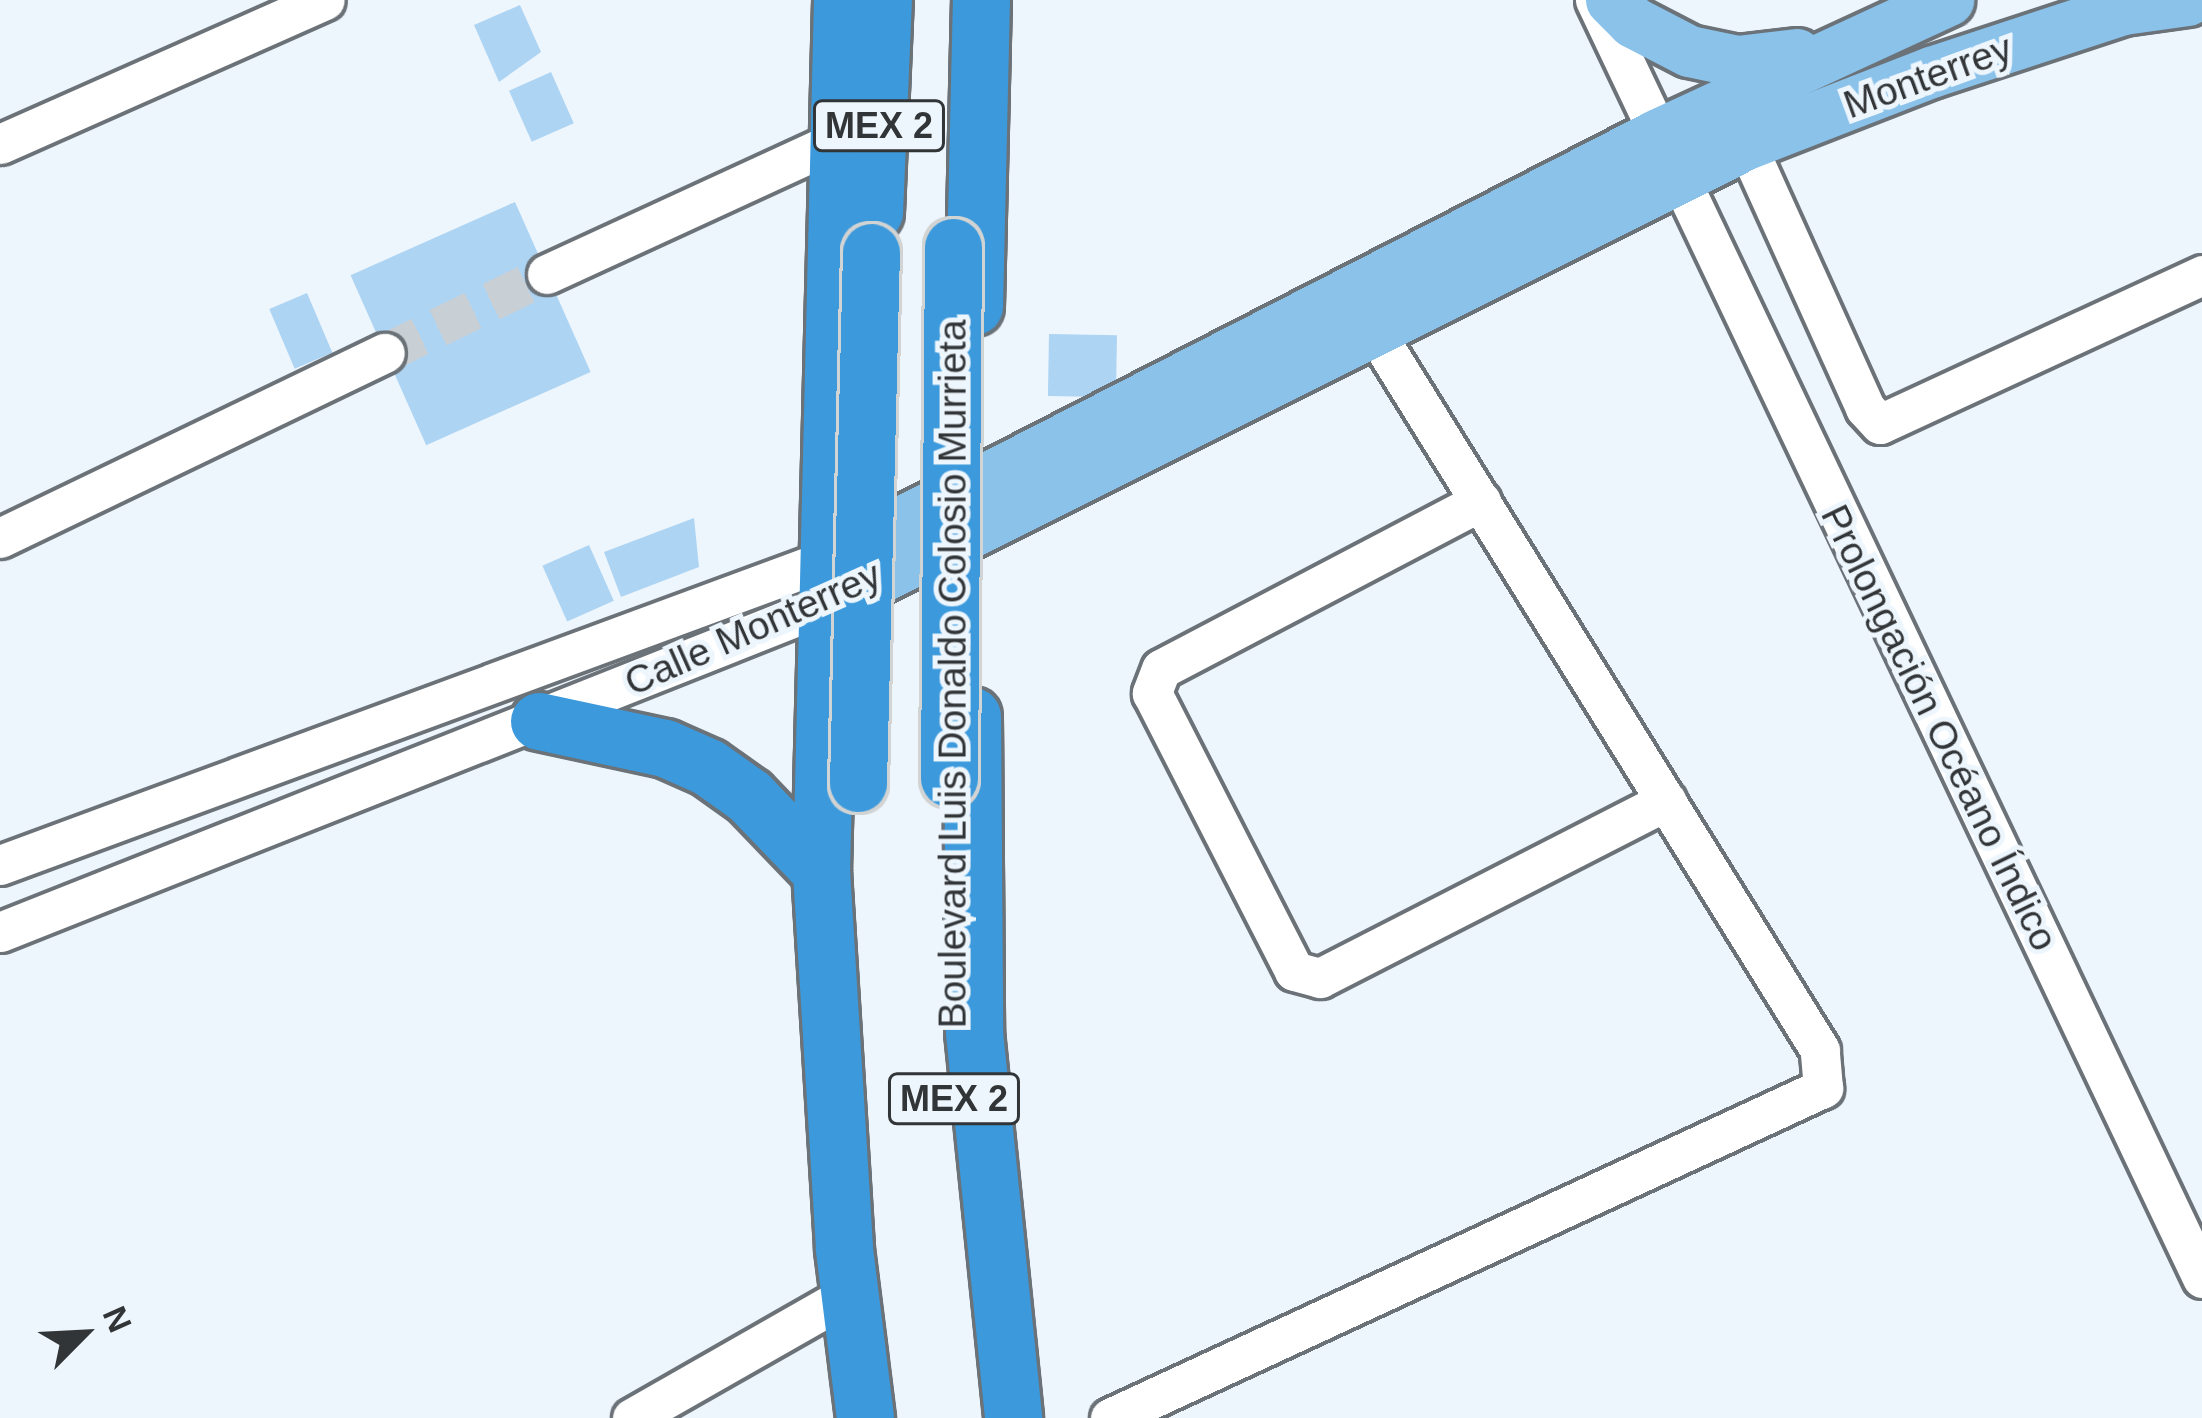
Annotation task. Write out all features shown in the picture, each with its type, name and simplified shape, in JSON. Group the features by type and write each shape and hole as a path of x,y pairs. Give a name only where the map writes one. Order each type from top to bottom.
{"highway":[{"path":"842,0 821,871 848,1295 865,1418"},
{"name":"MEX 2","path":"884,0 871,252 858,783 873,1186 898,1418"},
{"name":"Boulevard Luis Donaldo Colosio Murrieta","path":"960,0 949,778 954,1099 991,1418"},
{"path":"981,0 971,506 974,1032 1013,1418"},
{"path":"538,721 665,748 708,767 749,796 821,871"}],"main road":[{"path":"1611,0 1633,22 1689,51 1737,61 1834,50"},
{"name":"Monterrey","path":"1666,156 1834,50 1948,0"},
{"name":"Monterrey","path":"1666,156 1746,144 1931,71 2123,9 2187,0"},
{"name":"Calle Monterrey","path":"828,582 1666,156"},
{"name":"Calle Monterrey","path":"971,506 1375,332 1666,156"}],"street":[{"path":"0,144 325,0"},
{"name":"Prolongación Océano Índico","path":"1595,0 2202,1278"},
{"path":"547,274 838,140"},
{"path":"1746,144 1865,408 1880,424 2202,274"},
{"path":"1110,1418 1823,1088 1820,1050 1375,332"},
{"path":"0,538 385,353"},
{"path":"1481,501 1161,669 1156,681 1152,693 1294,971 1320,978 1666,801"},
{"name":"Calle Monterrey","path":"0,932 538,721 828,582"},
{"name":"Calle Monterrey","path":"0,866 828,582"},
{"path":"632,1418 848,1295"}],"building":[{"path":"520,5 541,52 499,82 474,25"},
{"path":"551,72 574,123 532,142 509,91"},
{"path":"515,202 591,372 426,445 351,275"},
{"path":"307,293 332,353 295,369 269,309"},
{"path":"1049,334 1117,335 1116,397 1048,396"},
{"path":"694,518 699,567 621,597 604,552"},
{"path":"589,545 614,601 567,621 542,566"}],"tunnel":[{"path":"385,353 547,274"}]}
